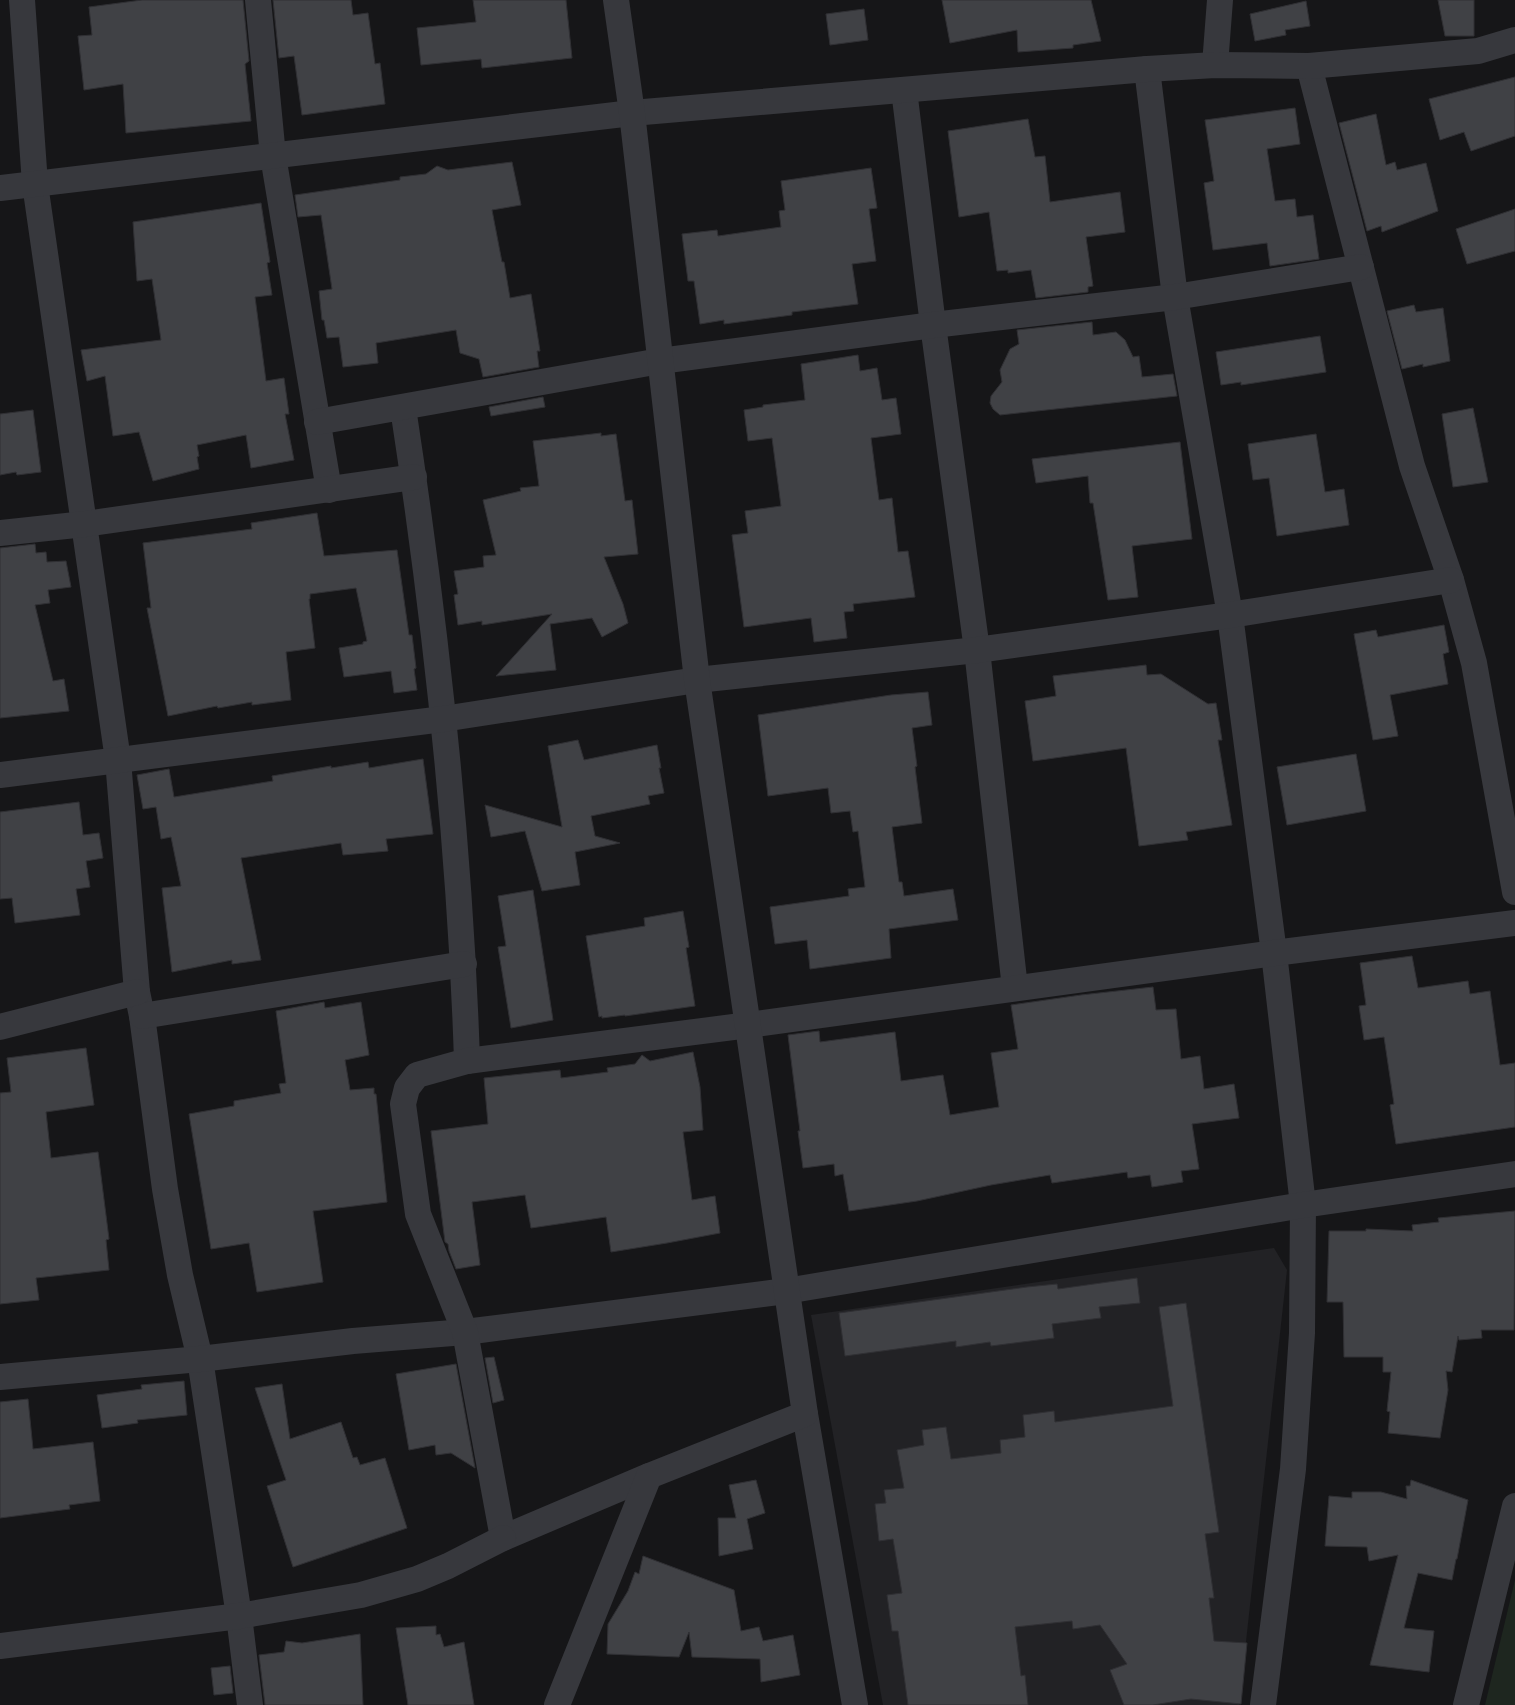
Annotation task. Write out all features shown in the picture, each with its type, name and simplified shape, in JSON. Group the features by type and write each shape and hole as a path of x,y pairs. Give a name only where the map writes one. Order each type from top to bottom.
{"street":[{"path":"22,0 35,184 118,760 140,1004 165,1189 180,1275 200,1359 250,1705"},
{"path":"258,0 273,156 329,490"},
{"path":"616,0 632,113 698,680 786,1291 849,1702"},
{"path":"1215,65 1220,0"},
{"path":"0,188 632,113 1147,69 1215,65 1309,66 1478,51 1515,40"},
{"path":"1309,66 1412,466 1451,580 1474,663 1515,892"},
{"path":"1147,69 1175,297 1230,615 1274,953 1303,1205 1302,1333 1293,1469 1262,1705"},
{"path":"904,90 977,650 1015,988"},
{"path":"317,422 660,361 933,324 1175,297 1361,266"},
{"path":"403,408 414,477 443,719 464,964 467,1061"},
{"path":"0,533 85,524 414,477"},
{"path":"0,775 443,719 698,680 977,650 1230,615 1451,580"},
{"path":"503,1538 465,1332 418,1214 404,1104 406,1088 418,1075 467,1061 749,1025 1274,953 1515,923"},
{"path":"0,1027 140,1004 464,964"},
{"path":"0,1377 200,1359 353,1341 465,1332 786,1291 1303,1205 1515,1174"},
{"path":"0,1646 238,1616 361,1595 417,1578 448,1566 503,1538 649,1476 805,1414"},
{"path":"557,1705 649,1476"},
{"path":"1466,1705 1515,1506"}],"shaded area":[{"path":"1274,1248 1287,1270 1239,1705 883,1705 811,1315"},
{"path":"1515,1580 1515,1705 1485,1705"}],"building":[{"path":"142,0 243,0 249,61 245,64 251,121 126,133 123,84 84,90 78,36 92,35 89,7"},
{"path":"273,0 351,0 353,15 368,13 375,64 380,63 385,104 302,115 294,56 279,58"},
{"path":"473,0 566,0 572,58 482,68 481,59 421,65 417,28 476,22"},
{"path":"942,0 1091,0 1101,41 1073,45 1073,48 1018,52 1017,30 950,43"},
{"path":"1438,0 1474,0 1474,36 1445,36"},
{"path":"1306,1 1310,26 1285,30 1286,35 1255,41 1250,14"},
{"path":"864,9 868,40 830,45 826,14"},
{"path":"1515,77 1515,136 1471,151 1464,132 1440,140 1429,99"},
{"path":"1295,108 1300,144 1267,149 1275,201 1295,199 1297,217 1313,215 1319,259 1270,266 1267,243 1213,250 1204,183 1214,181 1205,120"},
{"path":"1376,114 1386,165 1395,162 1397,170 1426,163 1438,211 1382,232 1381,226 1367,231 1339,123"},
{"path":"1028,119 1035,157 1045,156 1050,202 1120,192 1125,232 1086,237 1093,286 1088,287 1088,292 1036,298 1031,270 1008,273 1008,270 997,271 989,212 959,217 948,131"},
{"path":"512,162 521,205 492,210 510,298 531,294 540,351 537,351 539,367 483,377 479,359 460,353 456,330 376,343 378,363 343,367 339,337 327,338 324,320 322,320 319,291 332,289 321,215 298,217 295,195 400,180 400,177 426,174 437,166 448,170"},
{"path":"871,168 877,208 869,209 876,261 852,264 858,304 792,312 792,315 724,324 724,320 700,324 694,281 688,281 682,234 717,230 718,236 781,227 779,211 785,210 781,181"},
{"path":"261,203 270,262 267,263 272,295 255,297 266,381 284,378 289,414 285,414 294,460 251,468 246,435 197,445 199,469 153,481 139,432 113,436 105,376 87,381 81,350 161,340 152,279 137,281 133,222"},
{"path":"1515,209 1515,251 1467,264 1456,229"},
{"path":"1414,305 1416,312 1443,308 1450,361 1402,369 1387,311"},
{"path":"1092,322 1093,335 1116,332 1125,340 1133,357 1139,356 1142,377 1173,374 1177,396 1000,415 993,409 990,403 991,396 1002,382 1000,370 1010,349 1019,344 1017,330"},
{"path":"1320,336 1326,372 1241,385 1241,382 1221,385 1216,352"},
{"path":"858,355 860,371 877,368 882,400 896,398 901,434 871,438 879,500 892,498 898,552 908,551 915,597 853,604 854,611 844,612 847,638 814,642 811,618 744,627 732,535 748,533 745,511 781,506 772,438 748,441 744,410 763,407 763,405 805,400 801,364"},
{"path":"543,397 545,407 491,416 489,407"},
{"path":"1473,408 1488,482 1453,487 1442,414"},
{"path":"33,410 41,472 17,475 16,472 0,475 0,414"},
{"path":"601,433 601,436 616,434 625,501 632,500 638,554 604,557 623,604 628,623 602,637 592,618 550,624 556,670 496,676 552,614 482,625 482,621 458,625 454,595 458,594 454,571 484,567 483,556 496,555 483,500 521,491 520,488 539,486 533,441"},
{"path":"1316,434 1325,492 1344,489 1349,525 1277,536 1269,478 1253,480 1248,444"},
{"path":"1180,442 1192,539 1132,546 1138,597 1108,600 1093,503 1090,503 1088,476 1036,483 1032,459"},
{"path":"317,513 324,556 397,550 409,635 412,635 417,690 394,693 391,671 344,677 339,648 363,644 363,642 367,641 356,588 310,594 315,648 286,652 291,700 252,705 252,702 218,708 217,706 168,716 147,608 151,608 143,543 252,529 251,523"},
{"path":"35,544 36,553 46,552 47,562 66,561 71,587 48,590 50,603 35,605 53,681 64,679 69,711 0,718 0,548"},
{"path":"1444,625 1449,652 1443,654 1448,684 1390,695 1398,736 1373,740 1354,634 1376,630 1378,637"},
{"path":"1146,665 1147,675 1161,674 1208,704 1216,703 1222,740 1218,740 1232,825 1186,832 1188,840 1139,846 1126,748 1033,761 1025,701 1056,696 1053,676"},
{"path":"928,692 932,725 912,728 922,823 892,827 899,882 902,882 904,896 953,889 958,920 889,929 891,958 810,969 807,940 775,944 770,907 849,896 848,889 865,887 858,831 853,832 850,811 831,813 828,788 768,796 758,715 891,695"},
{"path":"578,740 584,760 657,745 664,793 648,796 650,804 591,816 595,836 620,843 575,852 580,885 542,891 525,831 491,837 485,805 562,827 548,746"},
{"path":"1356,754 1366,811 1287,825 1277,767"},
{"path":"423,759 433,834 386,839 388,851 343,855 341,843 241,858 261,960 232,964 232,960 172,972 162,888 181,886 171,837 161,839 156,807 143,809 137,775 169,769 174,797 273,781 272,776 331,766 331,768 368,762 369,768"},
{"path":"79,802 83,835 99,833 103,858 86,861 90,887 76,889 80,915 15,923 12,898 0,899 0,812"},
{"path":"533,890 553,1020 511,1028 498,947 506,946 498,896"},
{"path":"683,911 689,947 686,948 695,1006 625,1016 599,1017 586,936 645,926 644,918"},
{"path":"1412,956 1418,988 1468,981 1470,994 1490,991 1500,1065 1515,1063 1515,1127 1396,1144 1390,1105 1394,1104 1384,1037 1364,1040 1359,1006 1366,1005 1360,963"},
{"path":"1153,987 1156,1010 1176,1009 1181,1059 1200,1056 1204,1089 1234,1084 1239,1118 1192,1124 1199,1169 1181,1171 1183,1182 1152,1187 1150,1175 1128,1178 1127,1172 1052,1183 1050,1175 991,1185 917,1201 849,1211 843,1174 835,1176 834,1164 803,1168 788,1035 819,1031 820,1042 895,1032 901,1081 943,1075 950,1115 999,1107 991,1053 1018,1049 1011,1005"},
{"path":"324,1002 325,1008 361,1002 369,1055 345,1060 350,1090 374,1088 374,1094 376,1094 387,1202 313,1211 323,1282 257,1292 249,1243 211,1249 189,1114 234,1106 234,1101 281,1093 279,1084 286,1083 276,1011"},
{"path":"86,1048 94,1105 46,1112 51,1158 98,1152 109,1239 106,1240 109,1270 36,1278 39,1300 0,1304 0,1093 11,1092 7,1058"},
{"path":"693,1052 700,1087 703,1130 683,1132 692,1200 715,1196 720,1233 611,1252 606,1217 531,1228 525,1195 472,1202 480,1265 456,1269 448,1244 445,1242 431,1131 488,1124 484,1078 560,1070 561,1078 608,1072 607,1068 635,1064 642,1055 650,1061"},
{"path":"1515,1211 1514,1330 1481,1330 1482,1338 1459,1340 1458,1336 1452,1372 1446,1371 1448,1390 1440,1438 1388,1433 1390,1412 1387,1411 1391,1372 1383,1372 1383,1357 1344,1357 1343,1302 1327,1302 1329,1231 1366,1231 1366,1229 1413,1231 1412,1225 1439,1222 1438,1218"},
{"path":"1137,1278 1140,1303 1099,1307 1101,1318 1052,1324 1054,1338 991,1346 990,1342 956,1347 956,1341 845,1356 839,1313 1027,1287 1057,1284 1058,1289"},
{"path":"1186,1303 1219,1532 1205,1534 1214,1598 1209,1598 1214,1641 1247,1643 1241,1704 1191,1699 1153,1705 1124,1705 1110,1670 1127,1664 1100,1625 1073,1629 1072,1621 1015,1627 1021,1676 1025,1675 1028,1705 908,1705 898,1631 892,1631 887,1595 902,1593 893,1539 879,1541 875,1504 886,1503 884,1490 904,1488 897,1450 924,1445 922,1430 946,1427 951,1459 1001,1453 1000,1440 1025,1437 1023,1415 1054,1411 1055,1422 1173,1406 1159,1307"},
{"path":"494,1357 504,1400 493,1403 485,1358"},
{"path":"456,1364 475,1468 451,1453 436,1455 435,1445 409,1450 396,1374"},
{"path":"184,1381 187,1415 137,1420 138,1423 102,1428 97,1395 142,1389 141,1385"},
{"path":"282,1384 290,1439 341,1422 353,1458 357,1457 360,1465 385,1458 407,1528 293,1567 267,1486 286,1480 255,1388"},
{"path":"28,1399 33,1449 93,1442 100,1501 69,1505 70,1509 0,1518 0,1402"},
{"path":"756,1480 765,1513 747,1519 753,1549 719,1556 718,1518 736,1518 729,1485"},
{"path":"1411,1480 1468,1500 1452,1580 1418,1573 1404,1628 1434,1631 1429,1672 1370,1665 1398,1555 1369,1561 1367,1547 1325,1546 1329,1496 1352,1498 1352,1492 1381,1492 1407,1499 1406,1486 1410,1486"},
{"path":"643,1556 734,1590 741,1631 759,1627 763,1641 793,1635 800,1675 761,1682 760,1659 692,1657 689,1632 679,1657 607,1654 608,1624 628,1591 635,1572 639,1574"},
{"path":"436,1626 436,1635 440,1634 444,1647 464,1642 474,1705 408,1705 396,1628"},
{"path":"360,1634 363,1705 265,1705 259,1655 284,1652 286,1641 302,1643"},
{"path":"230,1666 233,1693 214,1695 211,1668"}]}
